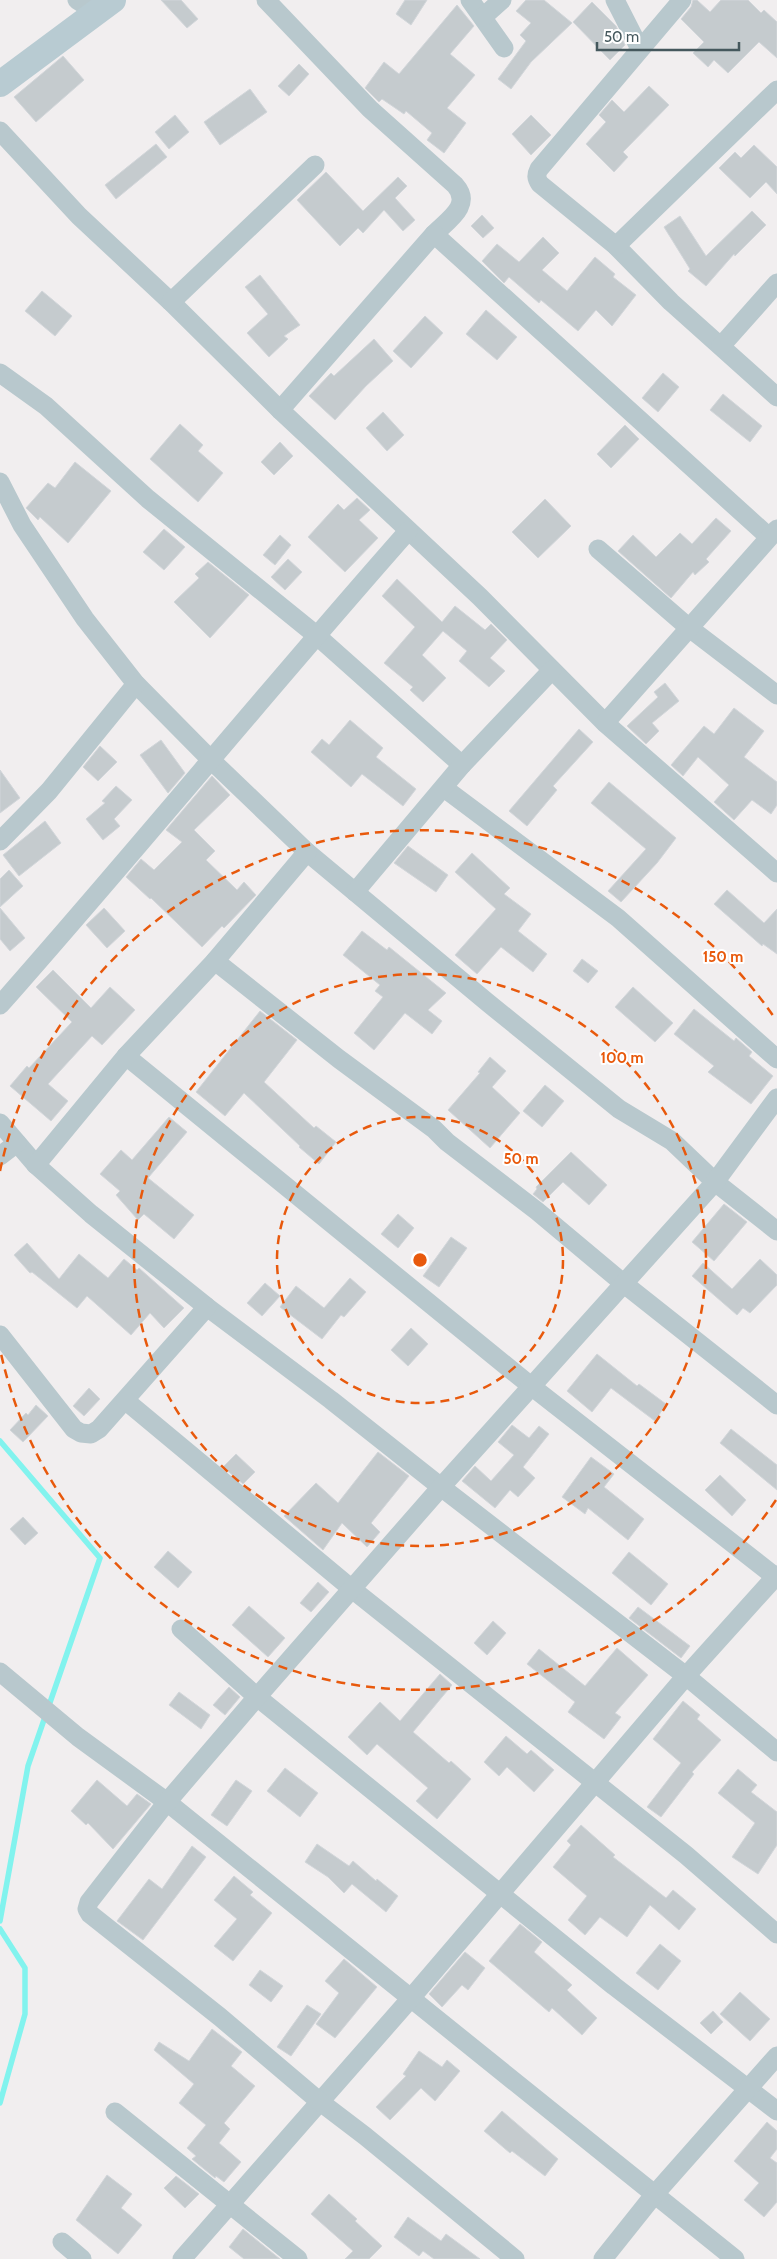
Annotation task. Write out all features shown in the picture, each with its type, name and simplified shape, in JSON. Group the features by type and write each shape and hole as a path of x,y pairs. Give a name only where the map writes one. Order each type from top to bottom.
{"street":[{"path":"266,0 370,108 461,192 463,200 458,209 280,410"},
{"path":"470,0 504,48"},
{"path":"483,17 502,0"},
{"path":"615,0 640,48"},
{"path":"682,0 536,174 540,184 616,246 672,302 777,397"},
{"path":"0,84 95,4"},
{"path":"616,246 777,90"},
{"path":"0,131 78,216 171,302 280,410 480,597 605,723 777,873"},
{"path":"171,302 315,165"},
{"path":"434,234 773,533 605,723"},
{"path":"721,346 777,282"},
{"path":"0,373 46,406 148,499 316,635 462,765"},
{"path":"0,482 22,526 85,619 136,684 212,761 307,852 355,892 568,1069 619,1108 672,1141 715,1182 777,1231"},
{"path":"0,1005 212,761 316,635 408,531"},
{"path":"598,549 688,627 777,695"},
{"path":"355,892 462,765 552,670"},
{"path":"0,841 49,790 136,684"},
{"path":"444,788 618,918 777,1059"},
{"path":"36,1165 126,1056 215,961 307,852"},
{"path":"215,961 339,1059 434,1129 447,1142 537,1211 623,1283 777,1405"},
{"path":"126,1056 530,1386 776,1576 686,1676 500,1894 319,2101 286,2142 228,2204 182,2259"},
{"path":"515,2259 365,2136 319,2101 220,2017 90,1914 87,1909 89,1902 167,1802 530,1386 715,1182 777,1098"},
{"path":"0,1123 36,1165 91,1214 207,1307 331,1400 686,1676 777,1752"},
{"path":"0,1156 17,1143"},
{"path":"0,1335 74,1429 81,1434 91,1434 99,1429 126,1401 207,1307"},
{"path":"126,1401 352,1590 686,1856 777,1934"},
{"path":"181,1630 257,1697 500,1894 614,1986 749,2088 777,2112"},
{"path":"0,1672 78,1736 167,1802 735,2259"},
{"path":"603,2259 654,2195 777,2056"},
{"path":"115,2112 298,2259"},
{"path":"62,2242 82,2259"}],"building":[{"path":"161,0 181,0 198,19 187,28"},
{"path":"405,0 427,0 411,25 396,14"},
{"path":"526,0 544,0 572,23 531,62 511,89 498,79 526,41 520,35 531,23 516,11"},
{"path":"693,0 697,0 710,12 721,0 748,0 761,13 764,10 777,22 777,58 759,42 728,73 714,60 708,67 693,53 704,42 681,19 691,7"},
{"path":"592,2 616,26 625,45 610,60 573,22"},
{"path":"457,5 474,26 450,54 475,75 447,108 466,123 444,153 427,140 432,133 406,111 404,114 382,99 379,102 365,88 384,62 399,74"},
{"path":"63,56 84,80 36,122 14,97"},
{"path":"299,64 309,74 289,96 278,86"},
{"path":"649,86 669,105 623,152 628,157 614,172 586,144 606,122 599,115 612,100 624,112"},
{"path":"250,89 267,112 220,145 204,122"},
{"path":"175,115 189,132 169,149 155,132"},
{"path":"531,115 551,135 531,155 512,134"},
{"path":"156,144 167,157 116,199 105,185"},
{"path":"754,145 777,167 777,194 766,182 750,198 719,168 735,152 741,158"},
{"path":"326,172 363,211 398,177 407,186 395,198 415,220 403,231 384,210 363,233 358,228 340,246 297,200"},
{"path":"752,211 766,225 735,256 734,254 706,286 688,271 690,269 664,227 680,216 706,256"},
{"path":"482,215 494,228 483,238 471,226"},
{"path":"543,237 559,253 542,270 567,291 595,257 615,274 613,277 636,295 612,326 596,310 578,331 541,300 539,303 509,277 504,283 482,261 497,244 519,262"},
{"path":"260,275 300,325 284,336 288,339 269,357 247,333 268,314 245,287"},
{"path":"42,291 72,316 55,336 25,311"},
{"path":"486,310 517,337 497,360 466,334"},
{"path":"425,316 443,333 411,368 393,351"},
{"path":"374,339 393,361 366,386 335,420 309,396 331,373 334,376"},
{"path":"663,373 679,387 658,412 642,398"},
{"path":"723,394 762,426 750,442 710,410"},
{"path":"383,412 404,435 387,451 366,428"},
{"path":"180,424 203,445 198,451 223,473 198,502 150,459"},
{"path":"625,425 639,439 611,468 597,454"},
{"path":"280,442 293,456 274,475 261,462"},
{"path":"75,462 111,491 68,543 40,517 38,520 26,508 48,483 55,488"},
{"path":"357,498 370,510 359,520 378,538 345,572 308,537 338,504 344,510"},
{"path":"545,499 571,526 538,558 512,532"},
{"path":"716,518 731,531 706,559 709,562 695,575 693,572 671,598 618,551 633,535 656,557 680,533 692,544"},
{"path":"164,529 185,547 164,570 143,552"},
{"path":"280,535 291,545 275,565 263,555"},
{"path":"288,559 302,572 285,590 271,577"},
{"path":"208,562 249,595 210,638 174,602 199,578 195,574"},
{"path":"397,579 442,622 455,606 485,630 491,624 507,640 490,658 505,671 489,687 459,661 467,651 443,631 422,655 446,678 423,702 410,690 413,687 384,663 415,627 382,596"},
{"path":"665,683 679,701 652,723 659,731 646,744 627,726 658,697 654,692"},
{"path":"734,708 764,731 744,757 777,782 777,805 771,814 752,800 734,820 714,802 729,785 698,757 683,776 671,765 704,726 714,734"},
{"path":"350,720 383,748 376,757 416,789 403,806 362,774 351,787 311,752 322,739 329,745"},
{"path":"579,729 593,742 553,786 557,790 527,826 509,811"},
{"path":"161,740 185,773 168,793 140,755"},
{"path":"100,746 117,762 98,781 83,767"},
{"path":"0,770 20,798 0,813"},
{"path":"212,776 230,795 194,830 215,851 206,860 237,890 244,882 256,895 224,928 222,926 202,947 126,877 141,859 154,870 182,842 166,830"},
{"path":"609,782 676,838 657,863 621,902 608,891 646,849 591,803"},
{"path":"116,786 132,800 114,819 120,826 103,840 86,819 105,803 102,801"},
{"path":"45,821 61,843 19,876 3,855"},
{"path":"408,846 448,875 436,892 394,863"},
{"path":"472,853 510,888 504,894 531,914 518,931 547,954 533,972 501,947 477,974 455,955 496,909 455,872"},
{"path":"9,870 23,886 0,907 0,879"},
{"path":"727,890 764,923 777,909 777,954 763,944 762,946 714,904"},
{"path":"0,908 25,938 10,951 0,939"},
{"path":"104,908 125,931 107,948 86,925"},
{"path":"362,931 387,950 389,947 446,993 428,1010 442,1021 432,1034 405,1013 374,1050 354,1033 383,997 375,991 380,985 343,955"},
{"path":"582,959 598,971 588,983 573,971"},
{"path":"53,970 91,1008 110,987 135,1010 102,1045 92,1036 48,1084 68,1101 51,1121 10,1086 27,1066 29,1068 72,1022 36,987"},
{"path":"633,987 673,1023 655,1042 615,1007"},
{"path":"694,1009 734,1041 736,1038 752,1052 749,1056 773,1076 751,1104 708,1072 714,1066 674,1034"},
{"path":"260,1011 297,1040 264,1082 314,1128 316,1126 336,1142 319,1164 244,1093 225,1116 196,1092"},
{"path":"490,1057 506,1071 492,1087 520,1113 490,1148 448,1110 480,1073 478,1072"},
{"path":"545,1085 564,1101 542,1127 523,1111"},
{"path":"169,1117 187,1132 148,1178 194,1215 174,1239 144,1214 138,1220 116,1195 120,1191 100,1174 121,1150 132,1160"},
{"path":"571,1152 607,1185 589,1205 563,1182 543,1202 533,1194 537,1189 536,1187"},
{"path":"724,1204 747,1222 714,1261 692,1242"},
{"path":"398,1214 414,1228 398,1248 381,1234"},
{"path":"451,1237 467,1248 439,1287 423,1276"},
{"path":"27,1243 59,1279 79,1254 108,1278 124,1259 137,1270 139,1268 184,1308 164,1328 150,1313 131,1335 87,1296 77,1308 32,1272 30,1273 14,1255"},
{"path":"760,1259 777,1275 777,1285 750,1313 743,1308 737,1315 692,1276 703,1263 732,1289"},
{"path":"350,1278 366,1292 344,1317 341,1315 322,1339 280,1307 296,1286 324,1308"},
{"path":"265,1283 280,1296 262,1316 247,1303"},
{"path":"411,1328 428,1344 408,1366 391,1350"},
{"path":"597,1354 637,1386 639,1384 666,1404 655,1421 611,1388 592,1412 567,1391"},
{"path":"89,1388 100,1399 84,1416 73,1406"},
{"path":"36,1405 48,1416 23,1442 10,1430 26,1413 28,1415"},
{"path":"512,1425 529,1438 539,1426 549,1434 523,1467 535,1478 518,1497 510,1490 495,1508 462,1481 475,1466 491,1481 514,1455 498,1442"},
{"path":"731,1429 777,1465 777,1490 720,1443"},
{"path":"378,1452 409,1476 371,1523 380,1532 367,1547 342,1523 323,1550 284,1516 316,1483 338,1503"},
{"path":"236,1454 255,1472 243,1484 223,1467"},
{"path":"591,1457 614,1474 604,1487 644,1519 628,1540 588,1508 585,1514 562,1497"},
{"path":"720,1475 746,1500 732,1516 705,1490"},
{"path":"23,1517 38,1533 25,1545 10,1529"},
{"path":"168,1551 192,1572 178,1588 154,1567"},
{"path":"629,1552 668,1584 651,1605 612,1573"},
{"path":"318,1582 329,1592 311,1612 300,1603"},
{"path":"249,1606 285,1638 268,1657 232,1625"},
{"path":"638,1607 690,1646 681,1658 629,1618"},
{"path":"493,1621 506,1633 487,1655 474,1643"},
{"path":"617,1648 648,1675 615,1713 621,1717 604,1739 568,1712 575,1702 527,1664 539,1649 585,1686"},
{"path":"440,1674 452,1685 413,1732 471,1779 437,1819 416,1801 428,1788 377,1744 367,1755 348,1737 380,1702 400,1721"},
{"path":"229,1687 240,1697 225,1715 213,1705"},
{"path":"179,1692 210,1715 201,1729 169,1705"},
{"path":"683,1701 700,1715 697,1719 721,1740 692,1772 694,1774 661,1817 647,1807 681,1763 653,1739"},
{"path":"506,1736 527,1754 531,1750 554,1770 534,1792 507,1767 499,1776 484,1762"},
{"path":"285,1768 318,1793 300,1817 267,1791"},
{"path":"738,1769 757,1785 751,1792 777,1812 777,1845 758,1874 732,1857 755,1823 718,1793"},
{"path":"97,1780 127,1806 137,1794 151,1804 113,1849 88,1823 86,1825 71,1811"},
{"path":"236,1780 252,1791 227,1826 211,1815"},
{"path":"581,1825 615,1855 613,1857 666,1898 673,1890 696,1909 679,1930 650,1905 627,1937 600,1917 585,1935 568,1920 587,1896 553,1867 571,1845 567,1841"},
{"path":"317,1844 349,1866 353,1861 376,1881 377,1879 398,1896 386,1912 352,1884 344,1893 328,1877 305,1862"},
{"path":"192,1846 206,1857 143,1940 117,1921 149,1879 162,1889"},
{"path":"234,1876 253,1892 250,1895 272,1913 233,1961 214,1946 237,1919 214,1900"},
{"path":"520,1924 542,1942 534,1952 572,1985 567,1990 597,2018 582,2035 552,2008 549,2012 489,1961"},
{"path":"660,1944 681,1961 658,1990 636,1973"},
{"path":"465,1952 485,1968 468,1990 462,1985 442,2007 429,1994"},
{"path":"344,1959 377,1987 335,2038 316,2024 339,1993 325,1981"},
{"path":"260,1970 283,1986 271,2002 249,1985"},
{"path":"740,1992 770,2019 750,2041 720,2014"},
{"path":"307,2005 321,2014 291,2056 277,2047"},
{"path":"713,2011 723,2022 711,2034 700,2023"},
{"path":"212,2029 242,2052 231,2066 255,2086 224,2123 230,2129 219,2143 241,2162 224,2182 216,2176 215,2178 192,2159 196,2156 187,2148 206,2125 179,2103 194,2084 154,2050 159,2042 189,2061"},
{"path":"419,2051 442,2067 447,2060 460,2071 435,2101 421,2088 390,2120 376,2107 406,2076 403,2074"},
{"path":"502,2111 558,2159 545,2176 512,2151 510,2153 484,2131"},
{"path":"767,2122 777,2131 777,2149 770,2158 777,2163 777,2202 764,2217 744,2200 759,2183 734,2161"},
{"path":"107,2175 132,2194 121,2208 142,2225 118,2254 76,2220"},
{"path":"176,2176 199,2194 185,2208 164,2188"},
{"path":"329,2194 357,2219 355,2221 382,2246 369,2259 345,2259 353,2251 311,2214"},
{"path":"408,2217 441,2241 446,2234 480,2259 434,2259 423,2251 419,2256 394,2237"},
{"path":"243,2229 280,2259 244,2259 229,2247"}],"waterway":[{"path":"0,1441 100,1558 28,1766 0,1921"},
{"path":"0,1929 25,1968 25,2014 0,2103"}]}
